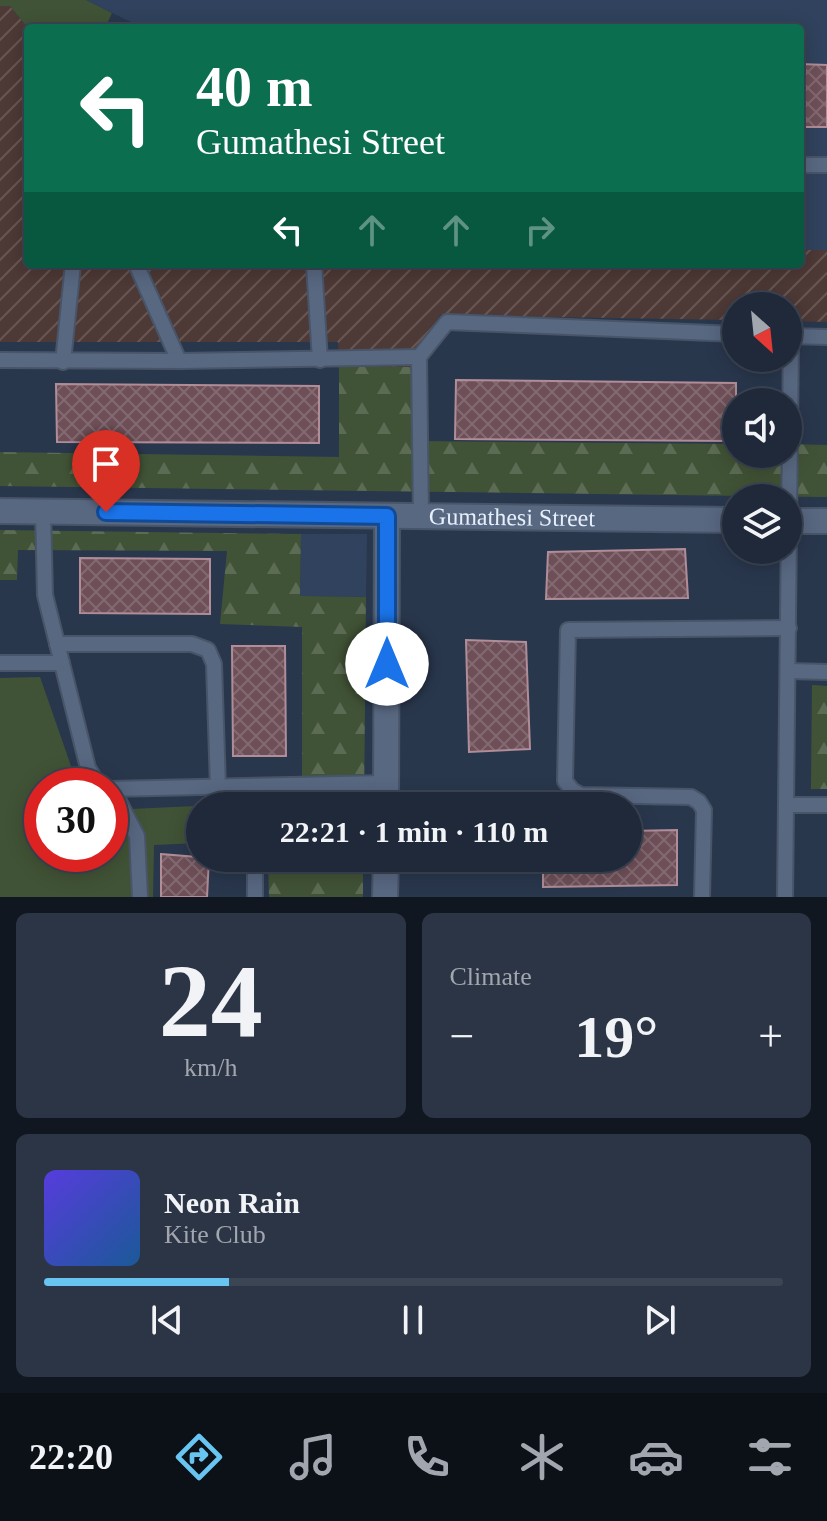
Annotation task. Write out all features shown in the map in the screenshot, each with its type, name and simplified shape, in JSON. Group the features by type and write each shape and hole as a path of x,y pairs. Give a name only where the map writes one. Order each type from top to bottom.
{"street":[{"name":"Gumathesi Street","path":"0,511 722,520"},
{"path":"386,792 387,516"},
{"path":"802,521 827,521"},
{"path":"385,897 386,872"}],"lane":[{"path":"804,165 827,165"},
{"path":"63,362 73,268"},
{"path":"138,268 179,361"},
{"path":"314,268 320,360"},
{"path":"421,516 419,357 447,322 722,333"},
{"path":"802,336 827,337"},
{"path":"0,360 63,362 419,357"},
{"path":"789,484 790,372"},
{"path":"43,511 45,595 88,768"},
{"path":"785,897 789,564"},
{"path":"702,897 704,810 699,802 691,797 581,795 565,781 568,630 789,628"},
{"path":"57,644 192,644 208,650 214,664 218,787"},
{"path":"0,663 62,663"},
{"path":"789,671 827,672"},
{"path":"255,786 255,792"},
{"path":"128,788 255,786 353,792"},
{"path":"787,805 827,805"},
{"path":"128,821 137,836 140,897"},
{"path":"255,872 255,897"}],"shaded area":[{"path":"86,0 827,0 827,250 804,250 804,24 135,24"},
{"path":"0,6 10,6 25,24 24,268 804,268 804,250 827,250 827,322 802,321 802,292 722,292 722,320 440,315 412,367 339,366 338,342 0,342"},
{"path":"301,534 367,534 366,597 300,596"}],"green space":[{"path":"0,0 86,0 112,13 107,24 25,24 10,6 0,6"},
{"path":"339,366 412,367 414,441 722,444 722,468 802,468 802,444 827,445 827,497 802,497 802,484 722,484 722,496 0,486 0,452 339,457"},
{"path":"0,530 301,534 300,596 366,597 364,792 302,792 302,627 220,624 227,551 18,550 17,580 0,580"},
{"path":"40,677 72,768 24,768 24,872 128,872 128,809 186,806 186,844 154,845 153,897 0,897 0,678"},
{"path":"812,685 827,686 827,789 811,789"},
{"path":"268,872 363,872 363,897 269,897"}],"building":[{"path":"804,64 827,65 827,127 804,127"},
{"path":"456,380 736,383 736,388 722,388 722,441 455,439"},
{"path":"56,384 319,386 319,443 57,442"},
{"path":"685,549 688,598 546,599 548,552"},
{"path":"80,558 210,559 210,614 80,613"},
{"path":"466,640 526,642 530,749 469,752"},
{"path":"232,646 285,646 286,756 233,756"},
{"path":"677,830 677,885 543,887 543,872 642,872 642,831"},
{"path":"161,854 186,856 186,872 208,872 207,897 161,897"}],"route":[{"path":"106,512 387,516 387,664"}]}
